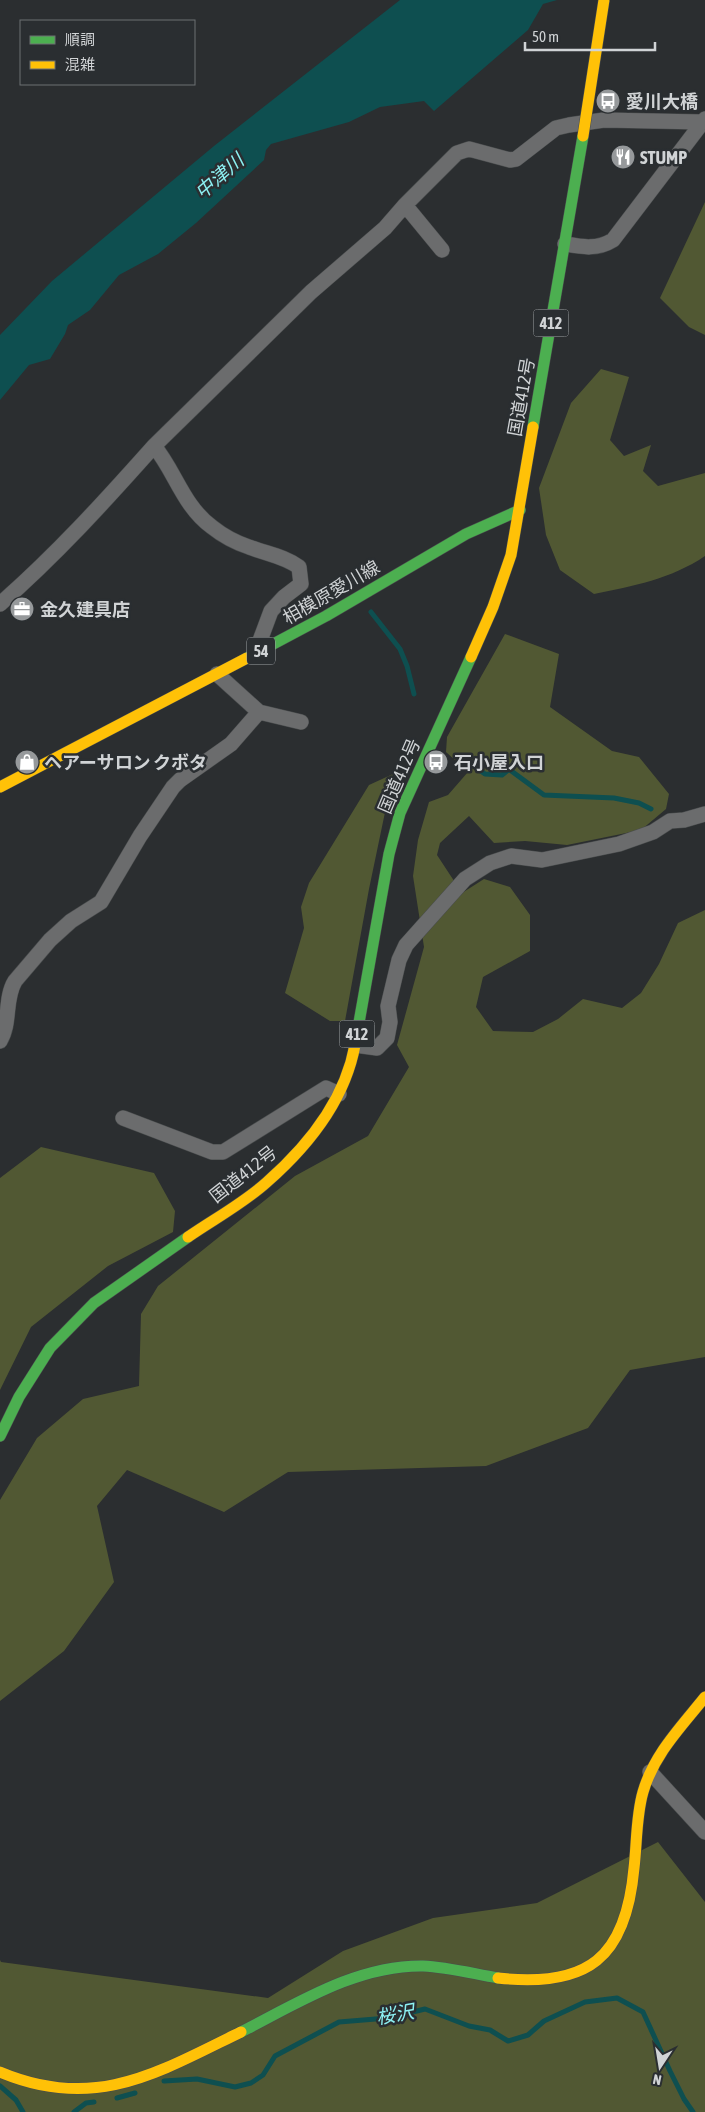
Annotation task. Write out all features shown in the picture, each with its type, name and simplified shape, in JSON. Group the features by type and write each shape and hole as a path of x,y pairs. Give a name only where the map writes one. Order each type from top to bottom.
{"main road":[{"name":"国道412号","path":"0,1436 19,1397 50,1348 94,1303 266,1183 308,1142 339,1094 355,1045 388,854 400,813 492,607 511,555 584,136 604,0"},
{"name":"相模原愛川線","path":"0,787 326,616 466,534 520,510"},
{"path":"0,2072 31,2086 60,2092 106,2090 131,2084 162,2070 336,1985 388,1968 424,1966 504,1979 540,1981 562,1977 585,1969 602,1958 612,1946 626,1916 634,1875 636,1833 640,1809 650,1772 668,1744 705,1697"}],"street":[{"path":"0,604 42,568 83,526 154,446 311,292 385,228 405,205 457,153 469,149 510,160 520,158 556,128 569,125 604,120 704,120"},
{"path":"565,244 590,248 607,244 613,240 704,120"},
{"path":"405,205 442,250"},
{"path":"154,446 162,455 178,488 194,509 212,527 248,547 290,560 299,567 301,584 284,597 271,611 255,654"},
{"path":"217,674 259,712 301,722"},
{"path":"0,1041 5,1033 11,988 15,981 50,940 71,921 101,902 140,836 173,787 231,744 259,712"},
{"path":"355,1045 377,1048 387,1038 390,1022 388,1006 398,960 406,945 465,879 490,863 511,856 542,860 619,844 653,832 670,821 684,820 705,814"},
{"path":"122,1118 212,1152 223,1152 326,1088 339,1094"},
{"path":"650,1772 705,1832"}],"green space":[{"path":"705,202 705,335 689,327 660,298"},
{"path":"601,369 629,377 610,440 624,456 651,445 643,471 658,486 705,473 705,556 679,571 665,576 637,585 594,594 560,570 546,535 539,488 571,403"},
{"path":"505,634 559,654 550,707 612,751 639,757 669,794 666,809 641,830 567,845 525,841 494,843 469,816 440,843 437,855 462,893 484,879 510,887 530,915 530,951 483,977 476,1007 493,1031 533,1032 558,1019 583,999 622,1008 641,993 659,964 678,923 705,910 705,1357 630,1370 588,1428 486,1466 288,1472 224,1512 127,1470 97,1506 114,1582 64,1651 0,1701 0,1500 37,1438 83,1399 139,1386 141,1314 158,1286 295,1176 368,1136 409,1067 397,1045 424,947 413,876 418,840 429,802 448,795 468,772 446,752 447,737"},
{"path":"393,774 369,889 345,1021 330,1021 285,993 304,928 301,907 309,883 369,785"},
{"path":"41,1147 154,1173 175,1211 173,1232 108,1266 31,1327 0,1390 0,1178"},
{"path":"658,1842 705,1902 705,2112 0,2112 0,1960 1,1962 268,1998 343,1951 433,1918 537,1903"}],"water":[{"name":"中津川","path":"400,0 557,0 543,4 528,30 434,111 424,101 380,107 349,122 271,144 266,150 264,160 196,223 158,254 119,275 90,310 68,325 65,334 50,359 29,365 0,400 0,335 52,281 214,146"}],"waterway":[{"path":"371,612 400,649 407,666 414,694"},
{"path":"460,756 485,774 502,775 510,770 544,795 614,798 639,803 651,809"},
{"name":"桜沢","path":"164,2081 197,2079 235,2087 251,2083 263,2075 275,2056 339,2022 388,2018 425,2009 469,2026 490,2030 508,2041 528,2035 544,2021 585,2002 617,1998 643,2012 670,2071 693,2112"},
{"name":"桜沢","path":"0,2086 16,2100 23,2112"},
{"name":"桜沢","path":"117,2098 135,2093"},
{"name":"桜沢","path":"74,2112 86,2103 94,2102"}],"traffic: fast":[{"path":"533,427 583,136"},
{"path":"247,658 326,616 466,534 520,510"},
{"path":"355,1045 389,854 400,813 471,657"},
{"path":"0,1436 19,1397 50,1348 94,1303 188,1237"},
{"path":"241,2032 306,1998 351,1979 375,1972 399,1967 423,1966 498,1978"}],"traffic: slow":[{"path":"583,136 604,0"},
{"path":"471,657 493,607 511,555 533,427"},
{"path":"0,787 247,658"},
{"path":"188,1237 258,1190 297,1153 323,1121 334,1103 343,1085 355,1045"},
{"path":"498,1978 529,1980 556,1978 578,1971 597,1960 611,1945 622,1925 630,1899 639,1810 648,1778 661,1753 705,1697"},
{"path":"0,2072 34,2083 66,2088 96,2088 125,2082 153,2073 241,2032"}],"place":[{"name":"愛川大橋","path":"608,101"},
{"name":"STUMP","path":"623,157"},
{"name":"金久建具店","path":"22,609"},
{"name":"ヘアーサロン クボタ","path":"27,762"},
{"name":"石小屋入口","path":"436,762"}]}
